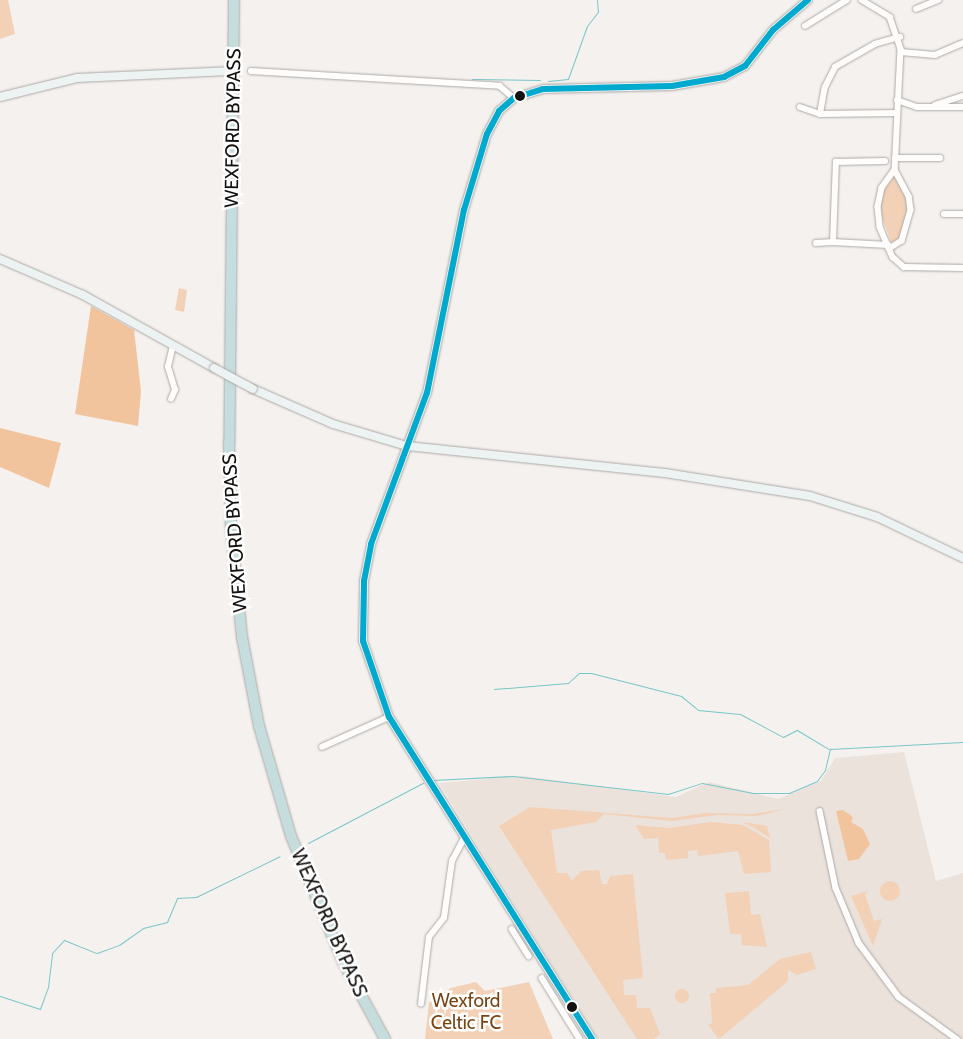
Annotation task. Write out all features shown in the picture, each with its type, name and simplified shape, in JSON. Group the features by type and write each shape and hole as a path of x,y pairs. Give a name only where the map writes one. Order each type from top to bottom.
{"highway":[{"name":"WEXFORD BYPASS","path":"234,0 229,451 231,527 242,637 259,726 291,836 343,962 385,1039"}],"street":[{"path":"592,1039 389,717 364,653 364,580 383,501 407,446 427,392 458,234 487,134 500,111 514,98 542,89 716,80 745,66 773,30 808,0"},
{"path":"805,26 847,0"},
{"path":"816,243 833,242 888,247 902,241 911,210 909,196 895,170 896,113 902,52 900,37 890,17 862,0"},
{"path":"916,8 937,0"},
{"path":"820,114 825,87 835,67 875,44 900,37"},
{"path":"902,52 934,55 963,43"},
{"path":"0,97 77,78 234,71"},
{"path":"251,71 500,86 514,98"},
{"path":"931,107 963,96"},
{"path":"897,100 931,107 963,107"},
{"path":"800,107 820,114 896,113"},
{"path":"895,158 940,158"},
{"path":"833,242 833,166 836,162 885,161"},
{"path":"895,170 878,198 879,224 888,247 904,267 963,268"},
{"path":"944,214 963,214"},
{"path":"0,259 83,295 254,389 333,424 407,446 775,488 877,517 963,558"},
{"path":"172,399 175,390 168,367 173,346"},
{"path":"322,747 389,717"},
{"path":"820,810 836,888 858,944 899,996 957,1039"},
{"path":"421,1004 429,937 444,918 452,861 464,838"},
{"path":"512,929 529,956"},
{"path":"520,942 529,937"},
{"path":"542,978 580,1039"}],"shaded area":[{"path":"91,306 134,330 141,391 138,426 75,414"},
{"path":"0,428 61,443 49,488 0,467"},
{"path":"904,752 936,881 963,873 963,1039 598,1039 439,783 523,776 676,797 709,782 778,799 821,781 835,758"},
{"path":"843,810 853,817 851,822 863,829 870,844 859,859 848,861 836,811"}],"green space":[{"path":"0,0 8,0 15,34 0,39"},
{"path":"894,176 907,196 909,212 899,241 892,244 879,210 883,191"},
{"path":"179,288 187,290 184,312 175,310"},
{"path":"530,807 672,818 705,813 753,814 785,809 757,816 717,815 672,821 604,814 596,822 551,830 557,873 567,873 572,881 581,871 599,870 602,884 607,884 610,876 633,874 643,978 623,980 624,995 636,995 637,1008 650,1008 660,1034 654,1039 637,1039 499,826"},
{"path":"711,822 743,825 769,840 771,872 744,874 738,851 698,856 697,850 688,851 688,858 666,860 665,853 659,853 658,838 644,839 635,825 669,828"},
{"path":"742,822 767,826 770,838 752,827"},
{"path":"890,881 897,884 900,891 897,898 890,901 883,898 880,891 883,884"},
{"path":"749,891 751,915 760,914 767,947 742,945 741,934 730,934 725,893"},
{"path":"869,891 865,894 874,921 882,919 873,946 851,896"},
{"path":"811,952 816,969 797,975 788,970 788,981 719,1039 708,1025 712,1023 710,993 716,993 716,988 748,985 780,959"},
{"name":"Wexford Celtic FC","path":"476,982 485,991 529,982 553,1039 425,1039 429,1003 451,988"},
{"path":"682,989 687,991 689,996 687,1001 682,1003 677,1001 675,996 677,991"}],"waterway":[{"path":"548,81 568,79 587,26 598,12 597,0"},
{"path":"472,79 540,80"},
{"path":"494,689 568,683 579,673 591,673 681,696 698,710 740,714 783,737 797,730 829,749"},
{"path":"433,780 513,776 668,794 702,783 753,793 789,793 817,781 825,770 830,749 963,742"},
{"path":"308,843 423,783"},
{"path":"0,996 40,1009 48,987 52,953 64,940 97,953 119,945 143,928 167,922 177,898 196,897 280,856"}],"transit line":[{"path":"592,1039 389,717 363,641 364,581 371,544 427,393 464,210 487,134 499,111 514,98 543,89 672,86 724,77 745,66 773,30 808,0"}]}
